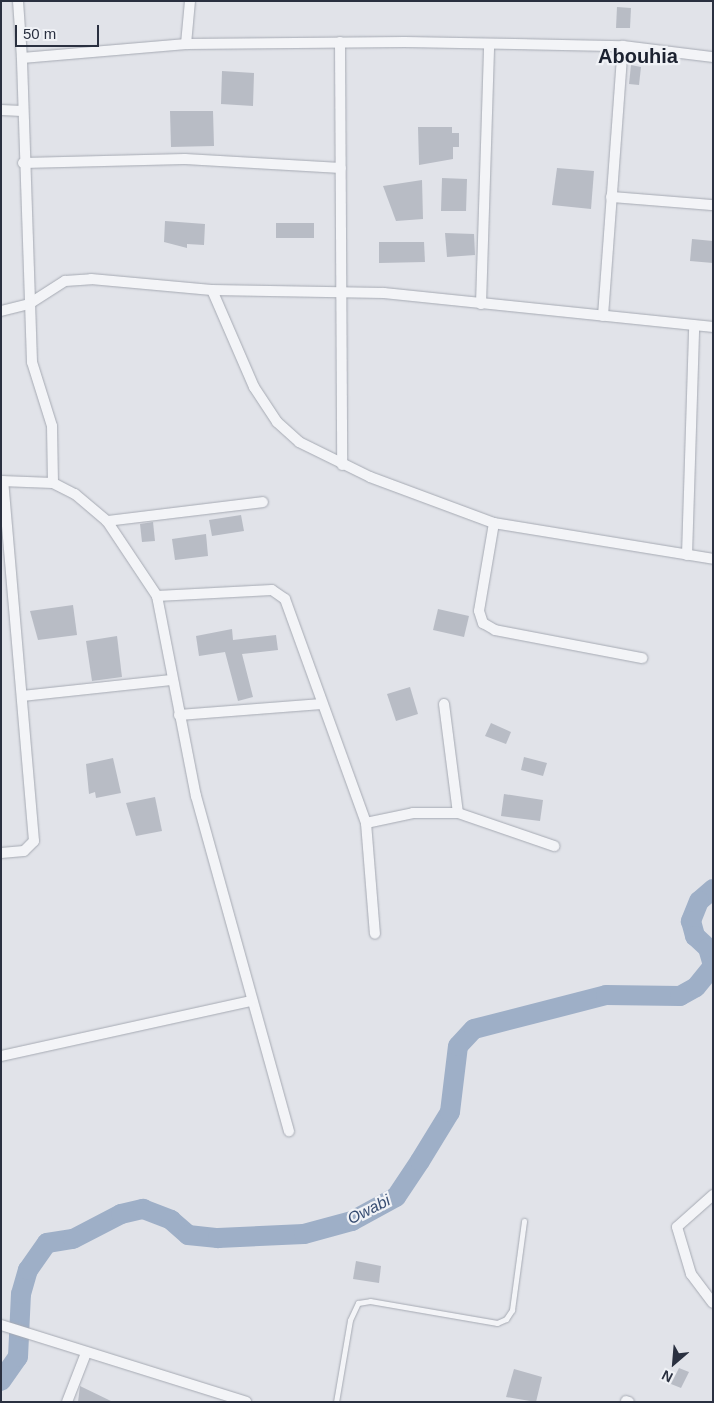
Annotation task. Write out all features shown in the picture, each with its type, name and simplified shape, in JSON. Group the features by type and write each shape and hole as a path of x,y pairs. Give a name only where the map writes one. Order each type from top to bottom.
{"street":[{"path":"18,1 22,58 23,163 32,362 52,426 53,483"},
{"path":"186,44 190,1"},
{"path":"22,58 186,44 340,42 623,46 713,56"},
{"path":"340,42 342,465"},
{"path":"481,304 489,45"},
{"path":"603,316 623,46"},
{"path":"1,110 22,111"},
{"path":"23,163 185,159 341,168"},
{"path":"611,197 713,205"},
{"path":"1,311 29,304 64,281 135,281 212,290 342,291 713,327"},
{"path":"212,290 267,410 299,442 342,465 494,523 713,559"},
{"path":"687,555 694,326"},
{"path":"1,853 24,851 34,841 2,481 53,483 75,494 107,521 157,596 171,680 179,715 251,1001 289,1131"},
{"path":"107,521 264,502"},
{"path":"494,523 479,611 484,623 495,630 642,658"},
{"path":"157,596 279,593 366,823 375,934"},
{"path":"22,696 171,680"},
{"path":"179,715 322,704"},
{"path":"444,704 458,813"},
{"path":"366,823 414,814 458,813 554,846"},
{"path":"1,1056 251,1001"},
{"path":"713,1195 677,1227 691,1274 713,1303"},
{"path":"1,1325 246,1402"},
{"path":"67,1402 86,1353"}],"lane":[{"path":"336,1402 350,1320 358,1304 370,1301 497,1323 506,1320 512,1310 524,1221"}],"building":[{"path":"617,7 631,8 630,28 616,28"},
{"path":"631,65 641,67 639,85 629,84"},
{"path":"222,71 254,73 253,106 221,104"},
{"path":"170,111 213,111 214,146 171,147"},
{"path":"418,127 452,127 452,133 459,133 459,147 453,147 453,159 419,165"},
{"path":"557,168 594,171 591,209 552,205"},
{"path":"442,178 467,179 466,211 441,211"},
{"path":"422,180 423,219 396,221 383,186"},
{"path":"165,221 205,224 204,245 187,244 187,248 164,242"},
{"path":"276,223 314,223 314,238 276,238"},
{"path":"445,233 474,234 475,255 447,257"},
{"path":"692,239 713,241 713,263 690,261"},
{"path":"379,242 424,242 425,262 379,263"},
{"path":"241,515 244,531 212,536 209,520"},
{"path":"153,522 155,541 142,542 140,524"},
{"path":"206,534 208,556 175,560 172,539"},
{"path":"73,605 77,635 38,640 30,611"},
{"path":"438,609 469,616 464,637 433,630"},
{"path":"232,629 233,640 276,635 278,650 242,654 253,697 238,701 225,652 199,656 196,636"},
{"path":"117,636 122,677 92,681 86,641"},
{"path":"410,687 418,714 396,721 387,694"},
{"path":"491,723 511,732 506,744 485,736"},
{"path":"524,757 547,763 543,776 521,770"},
{"path":"113,758 121,793 96,798 95,792 89,794 86,764"},
{"path":"504,794 543,800 540,821 501,816"},
{"path":"155,797 162,831 136,836 126,803"},
{"path":"356,1261 381,1266 379,1283 353,1279"},
{"path":"679,1368 689,1372 681,1388 671,1384"},
{"path":"514,1369 542,1377 536,1402 506,1397"},
{"path":"80,1386 113,1402 78,1402"}],"waterway":[{"name":"Owabi","path":"713,889 699,901 691,921 695,936 708,948 713,965"},
{"name":"Owabi","path":"1,1381 18,1357 21,1294 28,1270 47,1243 73,1239 121,1214 143,1209 171,1220 188,1235 218,1238 304,1234 352,1221 396,1197 420,1161 450,1112 458,1046 474,1029 606,995 680,996 696,987 713,966"}],"district":[{"name":"Abouhia","path":"638,56"}]}
